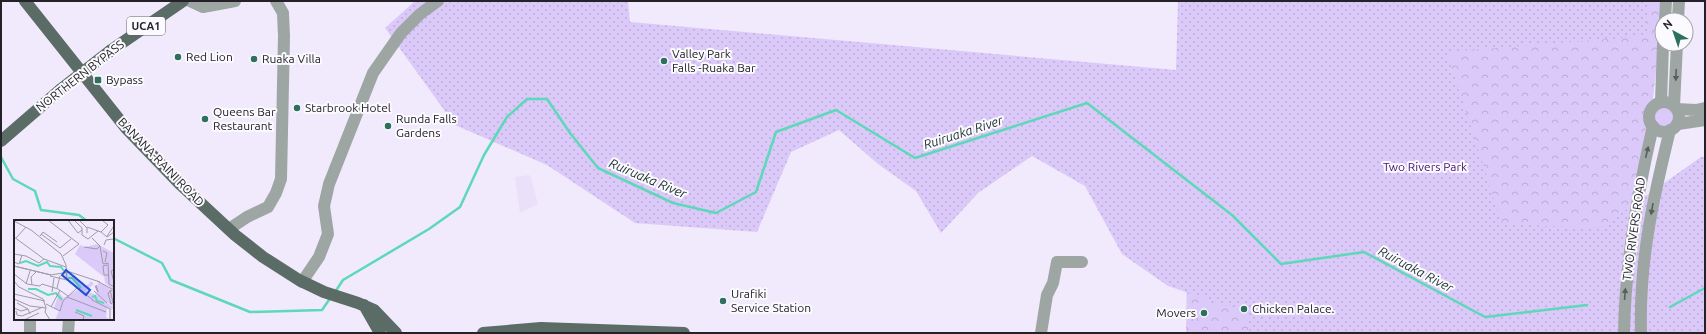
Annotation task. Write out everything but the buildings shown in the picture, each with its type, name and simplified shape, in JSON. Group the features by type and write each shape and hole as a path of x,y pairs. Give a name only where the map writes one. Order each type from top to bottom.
{"main road":[{"name":"BANANA-RAINI ROAD","path":"25,1 126,128 194,198 263,257 302,282 324,292 364,305 374,310 396,333"},
{"name":"NORTHERN BYPASS","path":"1,141 60,90 110,51 183,1"},
{"path":"364,305 380,333"},
{"path":"369,333 373,321"},
{"path":"484,333 540,331 684,333"}],"street":[{"path":"190,1 203,7 230,2"},
{"path":"229,229 247,217 268,207 276,193 281,179 284,36 283,13 276,1"},
{"path":"302,282 318,257 328,234 324,206 329,184 373,73 401,33 420,14 438,1"},
{"path":"1665,12 1666,1"},
{"path":"1678,12 1679,1"},
{"path":"1661,102 1663,52"},
{"path":"1674,127 1679,119 1676,108 1677,52"},
{"path":"1705,108 1696,110 1676,108 1666,102 1661,102 1651,107 1648,118 1653,126 1661,131 1705,120"},
{"name":"TWO RIVERS ROAD","path":"1624,327 1627,270 1631,235 1653,126"},
{"name":"TWO RIVERS ROAD","path":"1641,333 1646,240 1654,192 1674,127"},
{"path":"1041,333 1047,295 1053,283 1057,262 1082,262"},
{"path":"30,320 30,333"},
{"path":"68,333 69,320"},
{"path":"1624,327 1641,320"}],"shaded area":[{"path":"530,175 538,204 520,213 515,177"}],"green space":[{"path":"415,1 628,1 630,22 1176,70 1178,1 1648,1 1647,36 1447,52 1502,224 1600,228 1701,157 1705,157 1705,333 1248,333 1249,313 1168,286 1122,254 1085,186 1032,156 978,193 941,233 916,191 878,164 839,130 791,152 757,232 635,223 547,165 455,125 385,28"},
{"name":"Two Rivers Park","path":"1191,1 1664,1 1663,12 1654,12 1654,52 1658,52 1647,151 1613,333 1186,333"},
{"path":"1664,103 1673,107 1677,116 1673,125 1664,129 1655,125 1651,116 1655,107"}],"waterway":[{"name":"Ruiruaka River","path":"335,292 343,280 429,229 460,207 484,155 507,117 527,99 547,99 570,133 598,168 673,203 716,213 756,192 776,132 836,110 915,158 1087,103 1232,215 1281,264 1364,252 1485,317 1587,305"},
{"name":"Ruiruaka River","path":"1,157 13,179 35,191 41,210 79,215 86,220"},
{"name":"Ruiruaka River","path":"114,239 162,263 171,280 250,312 322,310 331,297"},
{"name":"Ruiruaka River","path":"1670,307 1705,288"}],"place":[{"name":"Red Lion","path":"178,57"},
{"name":"Ruaka Villa","path":"254,59"},
{"name":"Valley Park Falls -Ruaka Bar","path":"664,61"},
{"name":"Bypass","path":"98,80"},
{"name":"Starbrook Hotel","path":"297,108"},
{"name":"Queens Bar Restaurant","path":"205,119"},
{"name":"Runda Falls Gardens","path":"388,126"},
{"name":"Urafiki Service Station","path":"723,301"},
{"name":"Chicken Palace.","path":"1244,309"},
{"name":"Movers","path":"1204,313"}]}
